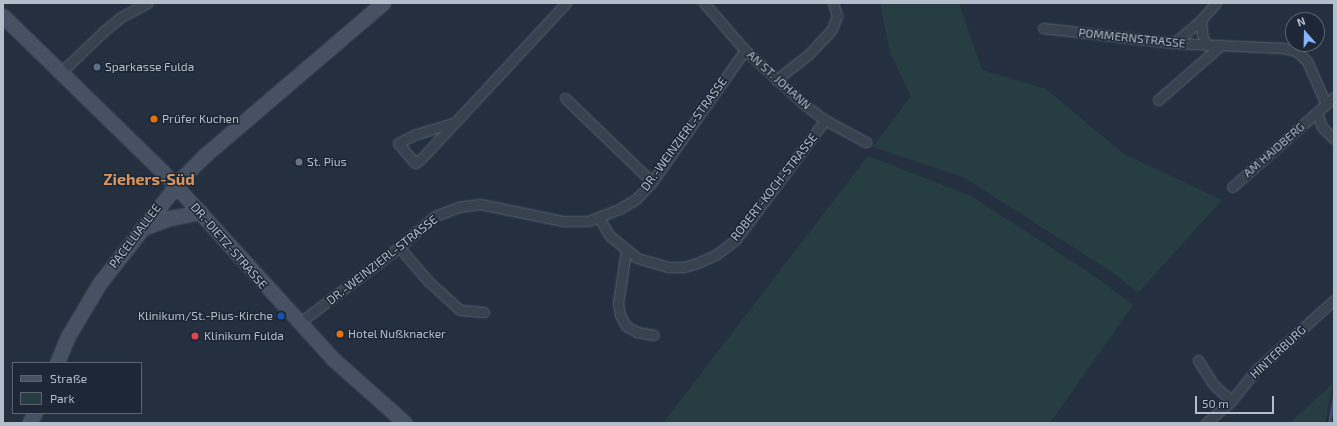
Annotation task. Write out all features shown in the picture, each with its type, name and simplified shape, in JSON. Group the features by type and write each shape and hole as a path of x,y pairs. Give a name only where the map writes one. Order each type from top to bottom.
{"main road":[{"name":"PACELLIALLEE","path":"57,362 86,304 140,230 198,160 383,3"},
{"name":"DR.-DIETZ-STRASSE","path":"3,16 120,127 200,212 299,323 338,364 405,423"},
{"path":"140,230 170,218 200,212"},
{"path":"30,423 34,414"}],"street":[{"path":"61,72 121,17 147,3"},
{"path":"453,123 416,134 398,143 414,163 431,150 453,123 566,3"},
{"name":"AN ST. JOHANN","path":"704,3 745,50 776,80 825,120 866,142"},
{"path":"776,80 809,54 832,29 837,16 833,3"},
{"path":"1174,44 1201,20 1216,3"},
{"path":"1201,20 1202,34 1206,45"},
{"name":"POMMERNSTRASSE","path":"1043,28 1174,44 1221,45 1296,51 1307,61 1326,104"},
{"path":"1158,100 1221,45"},
{"name":"DR.-WEINZIERL-STRASSE","path":"299,323 399,247 436,216 458,207 480,204 563,221 599,218 636,199 652,182 745,50"},
{"name":"AM HAIDBERG","path":"1232,187 1334,97"},
{"path":"565,98 652,182"},
{"name":"AM HAIDBERG","path":"1316,113 1322,127 1334,139"},
{"name":"ROBERT-KOCH-STRASSE","path":"599,218 603,228 626,251 652,264 676,267 692,265 717,254 736,239 825,120"},
{"path":"399,247 428,281 460,310 484,312"},
{"path":"626,251 618,303 620,315 626,326 636,332 654,335"},
{"name":"HINTERBURG","path":"1206,423 1231,401 1256,370 1334,300"},
{"path":"1198,360 1213,384 1231,401"}],"green space":[{"path":"880,3 959,3 982,70 1046,89 1124,154 1222,200 1138,293 1115,274 963,177 873,147 911,96 890,53"},
{"path":"868,156 971,196 1087,271 1133,305 1050,423 663,423"},
{"path":"1333,383 1325,423 1290,423"}],"waterway":[{"path":"1329,423 1334,395"}],"place":[{"name":"Sparkasse Fulda","path":"97,67"},
{"name":"Prüfer Kuchen","path":"154,119"},
{"name":"St. Pius","path":"299,162"},
{"name":"Klinikum/St.-Pius-Kirche","path":"281,316"},
{"name":"Hotel Nußknacker","path":"340,334"},
{"name":"Klinikum Fulda","path":"195,336"}],"district":[{"name":"Ziehers-Süd","path":"149,179"}]}
